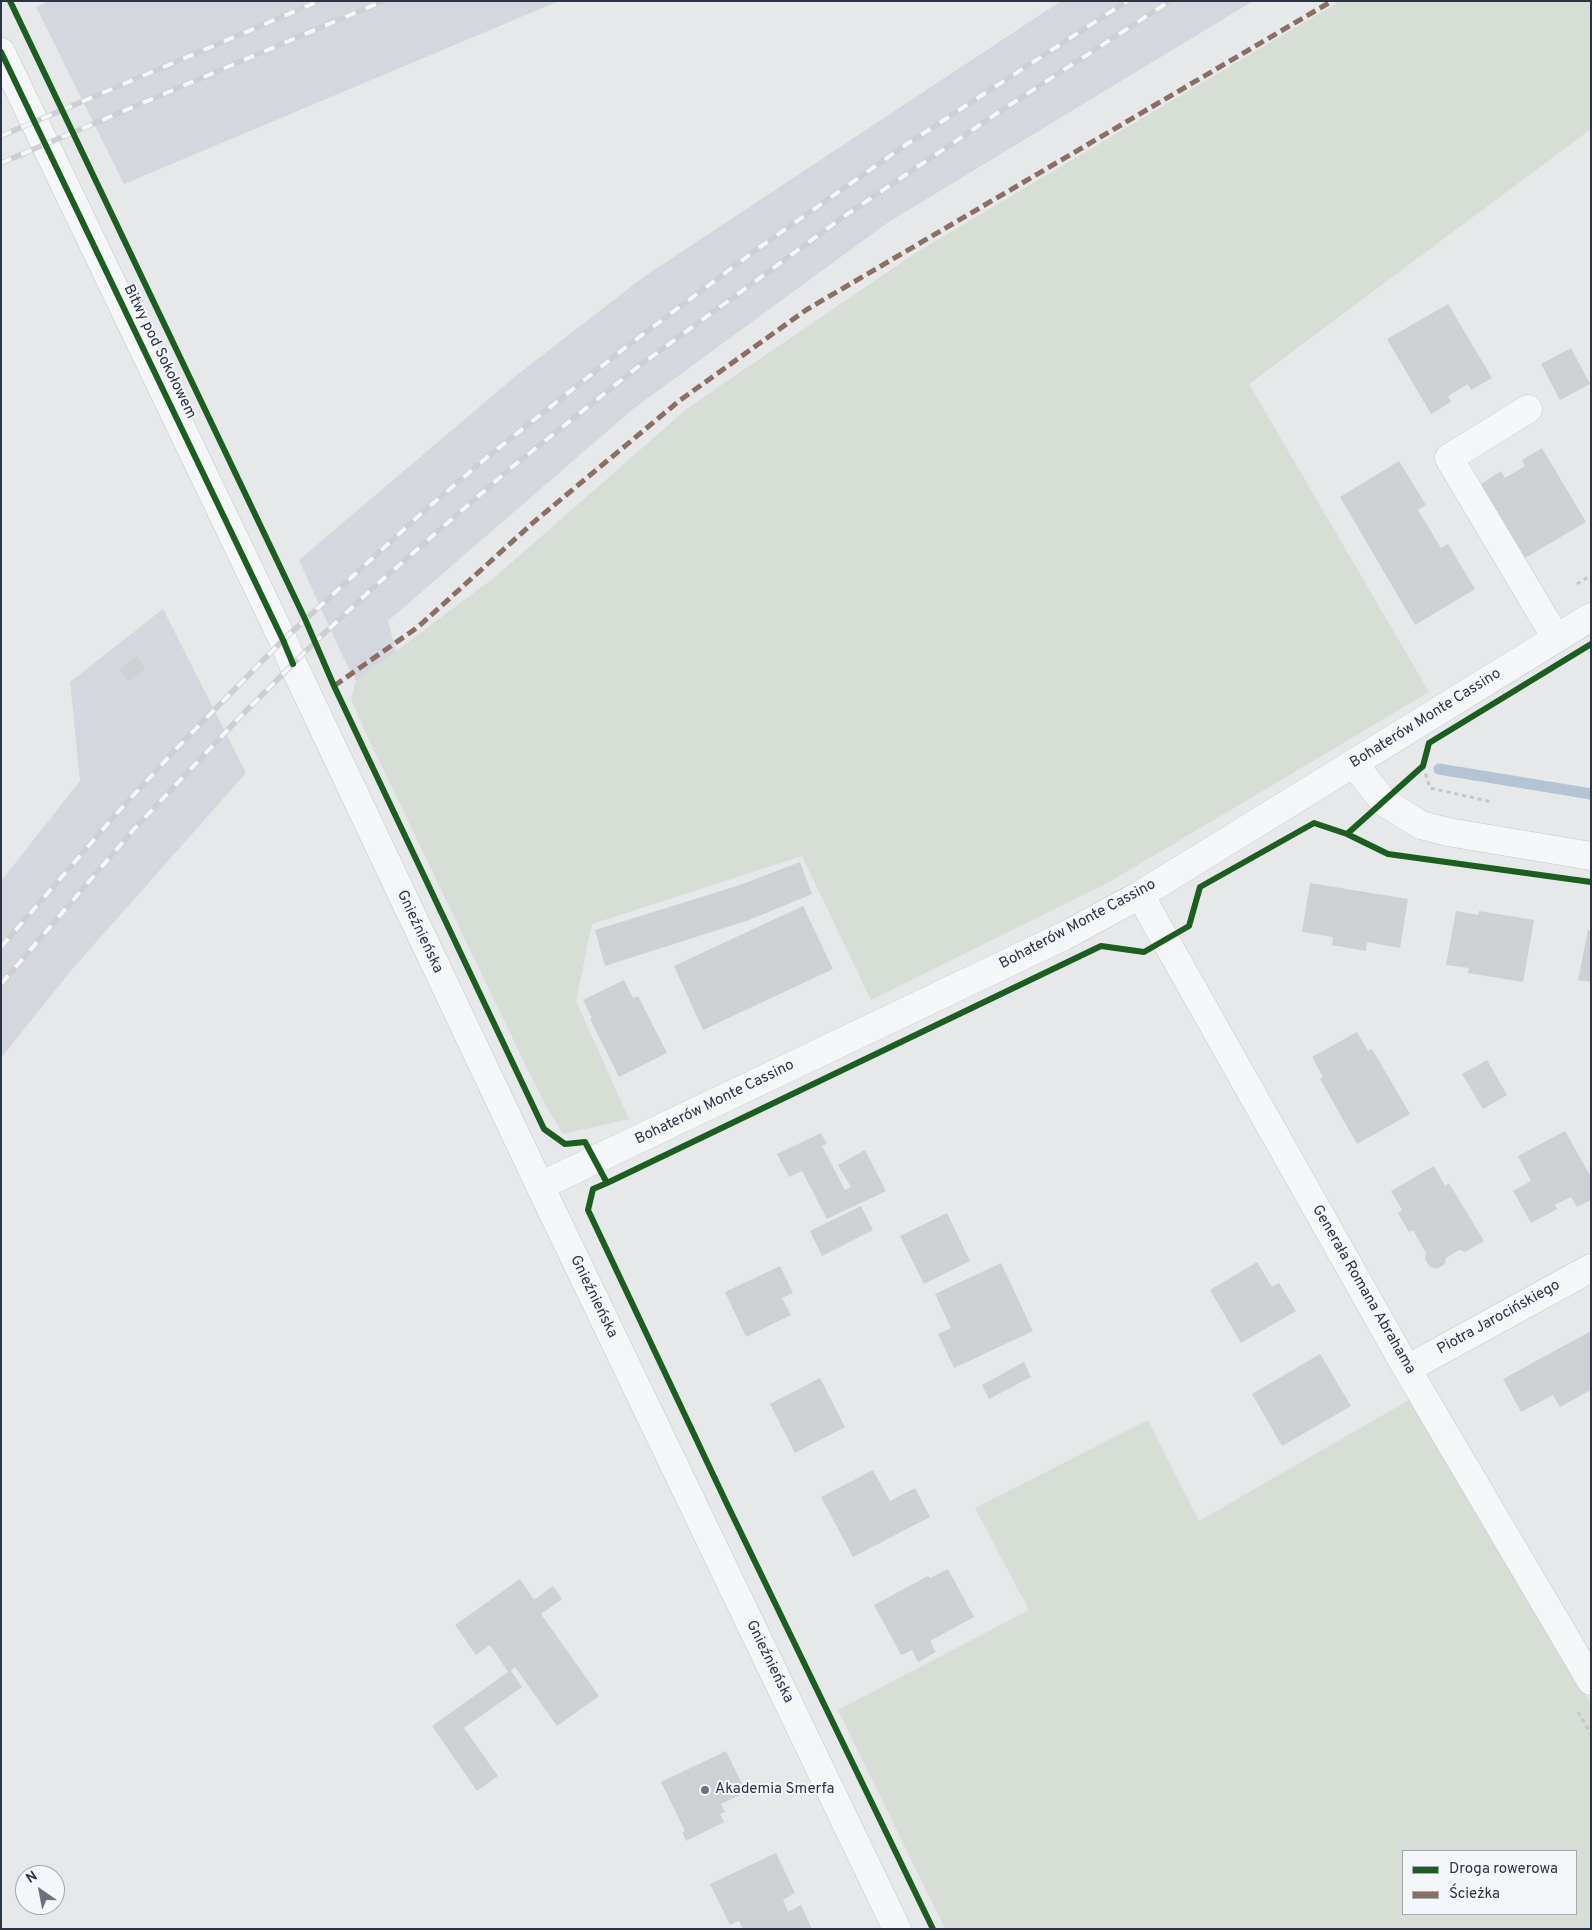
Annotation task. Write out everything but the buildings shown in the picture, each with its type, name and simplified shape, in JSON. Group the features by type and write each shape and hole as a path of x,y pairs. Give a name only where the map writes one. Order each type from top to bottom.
{"street":[{"name":"Bitwy pod Sokołowem","path":"1,52 293,664"},
{"path":"1528,409 1449,458 1556,638"},
{"name":"Bohaterów Monte Cassino","path":"540,1186 1064,936 1140,895 1591,617"},
{"name":"Gnieźnieńska","path":"293,664 540,1186 897,1929"},
{"path":"1354,764 1384,802 1421,825 1448,832 1591,856"},
{"name":"Generała Romana Abrahama","path":"1140,895 1407,1369 1591,1682"},
{"name":"Piotra Jarocińskiego","path":"1407,1369 1591,1268"}],"path":[{"path":"1538,609 1591,575"},
{"path":"1423,766 1430,788 1493,802"}],"shaded area":[{"path":"50,1 559,1 124,184 36,7"},
{"path":"1061,1 1253,1 887,223 633,409 388,621 410,704 368,702 344,659 299,560 518,374 645,276"},
{"path":"1340,1 1591,1 1591,129 1249,384 1429,692 1111,881 871,1000 802,856 592,924 576,1001 629,1119 563,1134 546,1106 525,1064 363,727 351,699 356,681 495,577 689,407 917,252"},
{"path":"163,609 246,773 74,967 1,1058 1,881 80,781 70,682"},
{"path":"1416,1396 1591,1704 1591,1929 945,1929 838,1710 1029,1610 975,1508 1148,1420 1199,1521"}],"waterway":[{"path":"1439,769 1591,794"}],"railway":[{"path":"1,136 319,1"},
{"path":"1,163 383,1"},
{"path":"1,947 118,812 176,749 283,640 423,512 491,454 626,347 760,247 907,144 1127,1"},
{"path":"1,984 135,828 238,719 316,641 374,587 506,472 639,366 846,215 996,114 1170,1"}],"marked path":[{"path":"334,686 418,627 535,521 679,401 806,310 1332,1"}],"cycle path":[{"path":"10,1 305,619 334,686 544,1129 565,1144 585,1142 607,1183 593,1189 588,1210 726,1502 933,1929"},
{"path":"1,52 293,664"},
{"path":"607,1183 1101,946 1144,952 1189,926 1200,887 1314,823 1347,834 1423,766 1429,743 1591,644"},
{"path":"1347,834 1388,854 1591,882"}],"place":[{"name":"Akademia Smerfa","path":"705,1790"}]}
